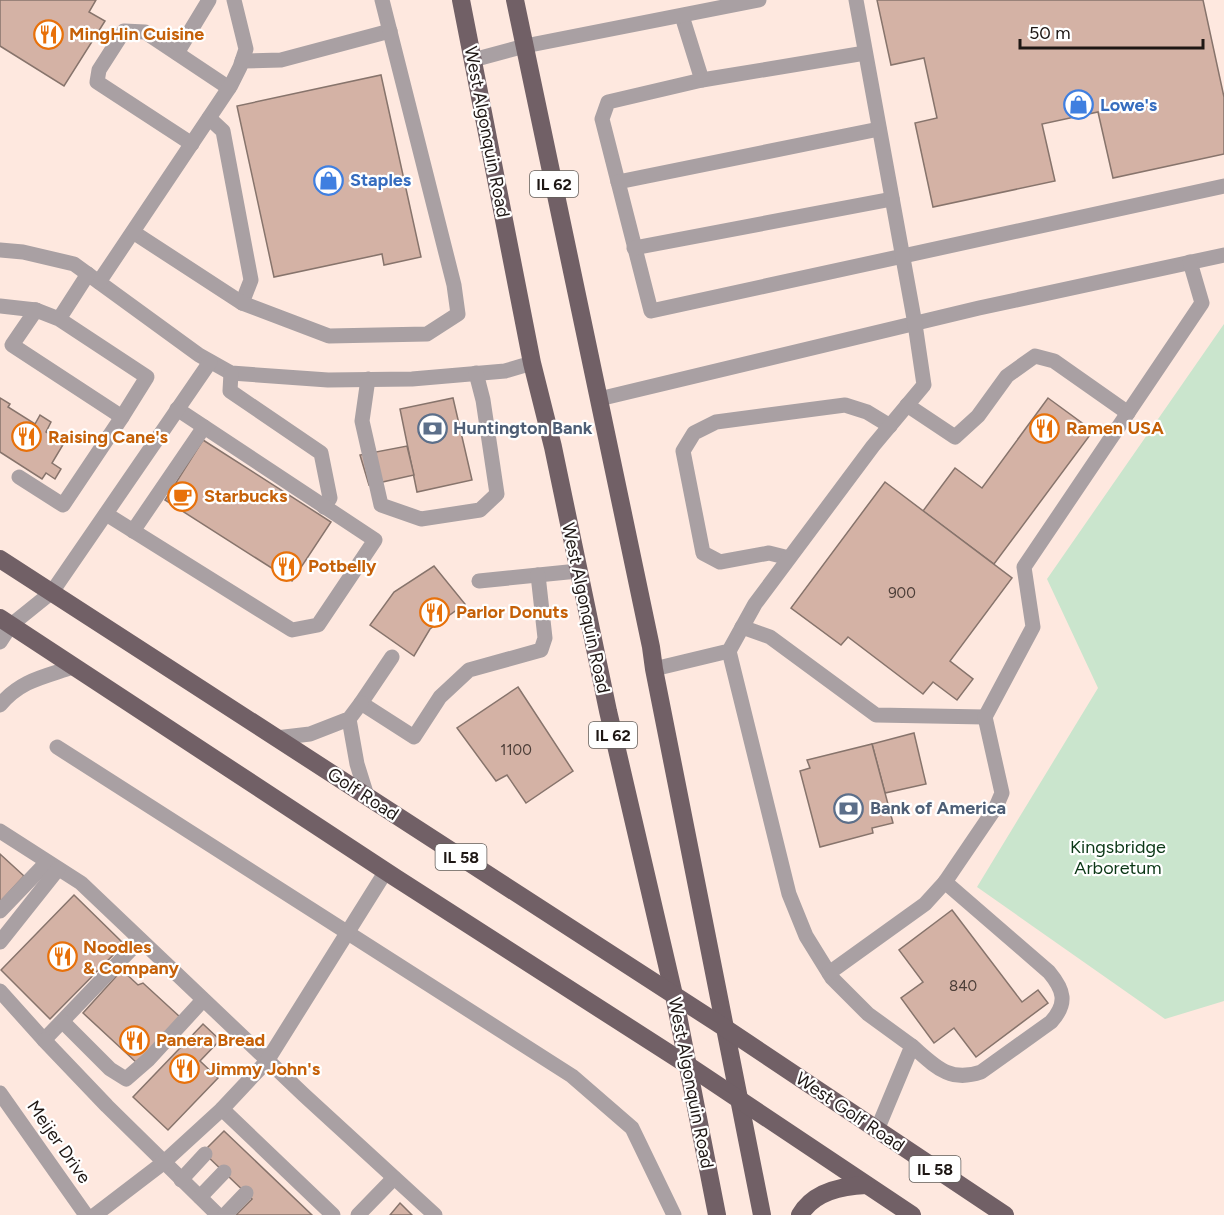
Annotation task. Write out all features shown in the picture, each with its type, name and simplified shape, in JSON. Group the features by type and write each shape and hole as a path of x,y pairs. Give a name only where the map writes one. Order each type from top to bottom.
{"main road":[{"name":"West Algonquin Road","path":"461,0 532,363 608,711 674,995 717,1215"},
{"name":"IL 62","path":"515,0 651,647 762,1215"},
{"name":"Golf Road","path":"0,559 726,1028"},
{"name":"IL 58","path":"6,622 689,1066 912,1215"},
{"name":"West Golf Road","path":"726,1028 1005,1215"},
{"path":"800,1215 805,1207 823,1194 843,1186 866,1185"}],"lane":[{"path":"177,53 209,0"},
{"path":"59,319 132,232 229,88 246,49 234,0"},
{"path":"132,232 242,303 329,336 427,334 458,314 454,285 382,0"},
{"path":"473,60 525,46 757,0"},
{"path":"856,0 924,385 890,426 755,604 729,651 789,894 806,936 830,973 868,1014 912,1046 934,1066 951,1075 968,1077 996,1063 1051,1022 1060,1012 1063,999 1060,984 1049,972 945,882"},
{"path":"682,16 702,80"},
{"path":"192,144 97,82 99,70 124,31 145,32 229,88"},
{"path":"242,61 281,60 390,31"},
{"path":"865,53 702,80 608,102 602,119 651,311 1224,186"},
{"path":"209,118 223,131 251,280 242,303"},
{"path":"618,182 879,129"},
{"path":"634,248 892,199"},
{"path":"0,250 23,252 74,264 210,362 231,373 328,380 412,379 505,371 532,363"},
{"path":"599,399 915,324 1224,255"},
{"path":"830,973 925,904 945,882 996,807 1002,793 985,717 1033,627 1024,567 1202,303 1190,262"},
{"path":"0,306 36,310 59,319 147,377 63,505 19,477"},
{"path":"36,310 12,345 122,417"},
{"path":"907,405 955,437 978,416 1007,376 1035,356 1054,361 1128,413"},
{"path":"0,642 6,622 52,592 210,362"},
{"path":"231,373 231,391 321,453 330,498 324,507"},
{"path":"368,379 362,421 381,505 422,519 480,510 497,494 477,373"},
{"path":"789,558 769,553 720,562 703,554 683,451 694,433 716,422 845,405 867,412 890,426"},
{"path":"106,514 291,630 318,625 375,540 177,410"},
{"path":"134,531 204,427"},
{"path":"479,581 579,571"},
{"path":"361,703 414,737 440,697 469,670 542,650 545,638 538,575"},
{"path":"742,627 770,637 876,715 985,717"},
{"path":"654,669 729,651"},
{"path":"276,738 310,734 349,719 392,657"},
{"path":"0,705 24,682 73,667"},
{"path":"349,719 357,764 367,796"},
{"path":"57,747 572,1076 632,1128 674,1215"},
{"path":"0,831 81,883 267,1061 435,1215"},
{"path":"0,911 53,865"},
{"path":"0,942 53,865"},
{"path":"95,1215 163,1162 222,1109 267,1061 386,871"},
{"path":"44,1040 140,940"},
{"path":"0,991 44,1040 218,1215"},
{"path":"63,1022 110,1069 126,1079 149,1059 203,1000"},
{"path":"877,1130 912,1046"},
{"name":"Meijer Drive","path":"0,1093 86,1215"},
{"path":"222,1109 231,1128 324,1212"},
{"path":"181,1180 205,1154"},
{"path":"200,1197 224,1172"},
{"path":"358,1215 394,1178"},
{"path":"225,1215 246,1193"}],"green space":[{"name":"Kingsbridge Arboretum","path":"1224,324 1224,1001 1165,1019 977,887 1098,688 1047,579"}],"building":[{"name":"MingHin Cuisine","path":"0,0 96,0 89,12 105,21 64,86 0,46"},
{"name":"Lowe's","path":"877,0 1203,0 1224,97 1224,154 1113,178 1098,112 1042,124 1055,181 933,207 915,123 937,118 924,58 891,65"},
{"name":"Staples","path":"381,75 421,257 384,265 382,254 274,277 237,106"},
{"name":"Raising Cane's","path":"0,398 10,404 8,407 35,424 40,415 51,422 46,432 64,443 52,463 61,469 55,479 46,473 42,479 0,452"},
{"name":"Huntington Bank","path":"453,398 472,480 417,492 400,409"},
{"path":"1048,398 1093,431 994,564 923,511 955,468 982,488"},
{"path":"203,440 331,522 292,581 165,500"},
{"path":"407,446 414,475 369,485 360,455"},
{"path":"885,482 1012,578 950,661 973,679 957,700 933,682 923,694 848,637 841,645 791,608"},
{"path":"434,566 465,604 430,629 414,656 370,625 394,592"},
{"path":"518,687 573,771 526,803 507,775 496,781 457,728"},
{"path":"914,733 926,784 885,793 872,744"},
{"name":"Bank of America","path":"872,744 893,823 872,828 873,833 820,847 800,771 810,768 807,760"},
{"path":"0,854 24,876 0,902"},
{"name":"Noodles & Company","path":"74,895 124,944 50,1019 1,970"},
{"path":"952,910 1022,1002 1038,990 1048,1003 976,1057 954,1028 934,1043 901,998 923,982 899,950"},
{"name":"Panera Bread","path":"122,970 138,985 143,983 180,1017 137,1063 83,1013"},
{"name":"Jimmy John's","path":"203,1024 220,1040 200,1061 218,1078 168,1130 133,1097"},
{"path":"224,1131 312,1215 236,1215 252,1199 203,1152"},
{"path":"400,1203 412,1215 390,1215"}],"place":[{"name":"MingHin Cuisine","path":"48,34"},
{"name":"Lowe's","path":"1079,105"},
{"name":"Staples","path":"329,180"},
{"name":"Huntington Bank","path":"432,428"},
{"name":"Ramen USA","path":"1045,428"},
{"name":"Raising Cane's","path":"27,437"},
{"name":"Starbucks","path":"183,496"},
{"name":"Potbelly","path":"287,566"},
{"name":"Parlor Donuts","path":"435,612"},
{"name":"Bank of America","path":"849,808"},
{"name":"Noodles & Company","path":"62,957"},
{"name":"Panera Bread","path":"135,1040"},
{"name":"Jimmy John's","path":"185,1069"}]}
